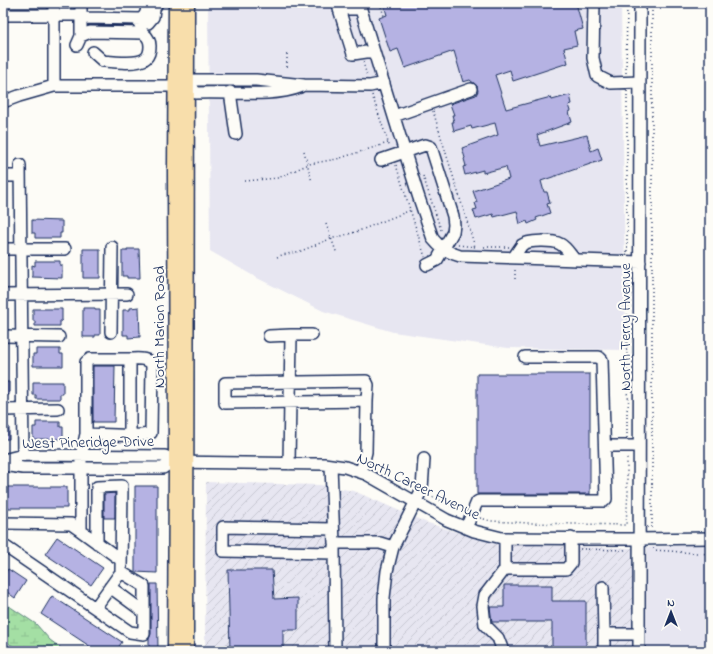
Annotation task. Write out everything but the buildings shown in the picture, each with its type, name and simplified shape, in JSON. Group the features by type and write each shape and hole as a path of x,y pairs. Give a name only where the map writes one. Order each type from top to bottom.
{"main road":[{"name":"North Marion Road","path":"176,3 184,86"},
{"name":"North Marion Road","path":"175,651 184,86 187,3"},
{"name":"North Marion Road","path":"178,462 186,651"}],"street":[{"path":"54,3 54,86"},
{"path":"81,3 79,40 86,32 90,32 140,33 148,36 150,41 149,53 147,57 141,61 103,61 93,52"},
{"path":"594,3 593,58 597,76 611,83 640,82"},
{"name":"North Terry Avenue","path":"639,651 640,3"},
{"path":"3,15 81,15 84,18 98,19 105,24 148,23 154,17 152,4"},
{"path":"373,51 353,54 339,9 360,6 404,152 433,239 446,245 452,254 460,256 640,262"},
{"path":"3,102 54,86 184,86 195,80 256,80 304,85 370,86 384,83"},
{"path":"184,86 196,93 273,93 294,90 304,85"},
{"path":"394,116 471,89"},
{"path":"230,92 236,134"},
{"path":"381,160 425,146 431,147 453,216 453,232 437,260 427,265"},
{"path":"3,176 20,171 23,455"},
{"path":"513,257 523,245 534,241 560,244 566,248 575,260"},
{"path":"111,332 112,247"},
{"path":"3,249 66,249"},
{"path":"3,295 127,294"},
{"path":"289,464 290,335"},
{"path":"269,336 312,335"},
{"path":"3,336 59,337"},
{"path":"466,528 470,515 479,501 604,501 606,499 602,360 593,357 525,357"},
{"path":"81,531 81,456 86,434 86,362 90,359 146,359 150,362 152,364 152,430 150,434 86,434"},
{"path":"130,359 130,435"},
{"path":"361,472 366,452 368,385 366,382 225,383 225,403 367,401"},
{"path":"3,410 58,409"},
{"path":"605,446 639,446"},
{"name":"West Pineridge Drive","path":"3,460 23,455 165,456 178,462"},
{"path":"384,651 384,598 387,571 393,547 422,490 424,459"},
{"name":"West Pineridge Drive","path":"3,465 23,468 163,468 178,462"},
{"name":"North Career Avenue","path":"178,462 331,465 345,467 361,472 447,520 474,531 505,538 710,538"},
{"path":"331,465 334,548 335,651"},
{"path":"95,608 121,572 122,486 98,487 97,543"},
{"path":"3,523 71,524 121,560"},
{"path":"333,529 223,527 223,552 334,548 380,543 393,547"},
{"path":"503,651 498,638 485,625 483,606 485,595 505,569 505,538"},
{"path":"505,569 566,569 571,563 571,538"},
{"path":"3,545 130,632 144,634 144,586 121,572"},
{"path":"603,587 604,651"},
{"path":"110,588 144,612"},
{"path":"604,634 639,634"}],"path":[{"path":"380,3 384,16"},
{"path":"406,480 434,498 470,515 491,521 626,525 628,491 627,410 629,397 627,393 627,3"},
{"path":"287,54 287,67"},
{"path":"370,86 411,210 427,265"},
{"path":"422,173 446,245 476,247 431,103"},
{"path":"245,181 278,178 308,164 337,159 388,143"},
{"path":"304,151 312,182"},
{"path":"278,257 301,252 331,238 362,229 411,210"},
{"path":"326,224 337,254"},
{"path":"483,247 513,257 514,280"}],"shaded area":[{"path":"208,3 621,3 626,350 508,348 393,332 323,311 257,278 210,251"},
{"path":"206,482 320,485 354,491 425,522 481,540 526,545 633,548 633,651 205,651"},
{"path":"710,545 710,651 646,651 647,547"}],"green space":[{"path":"3,602 36,624 50,640 65,651 21,651 3,640"}]}
